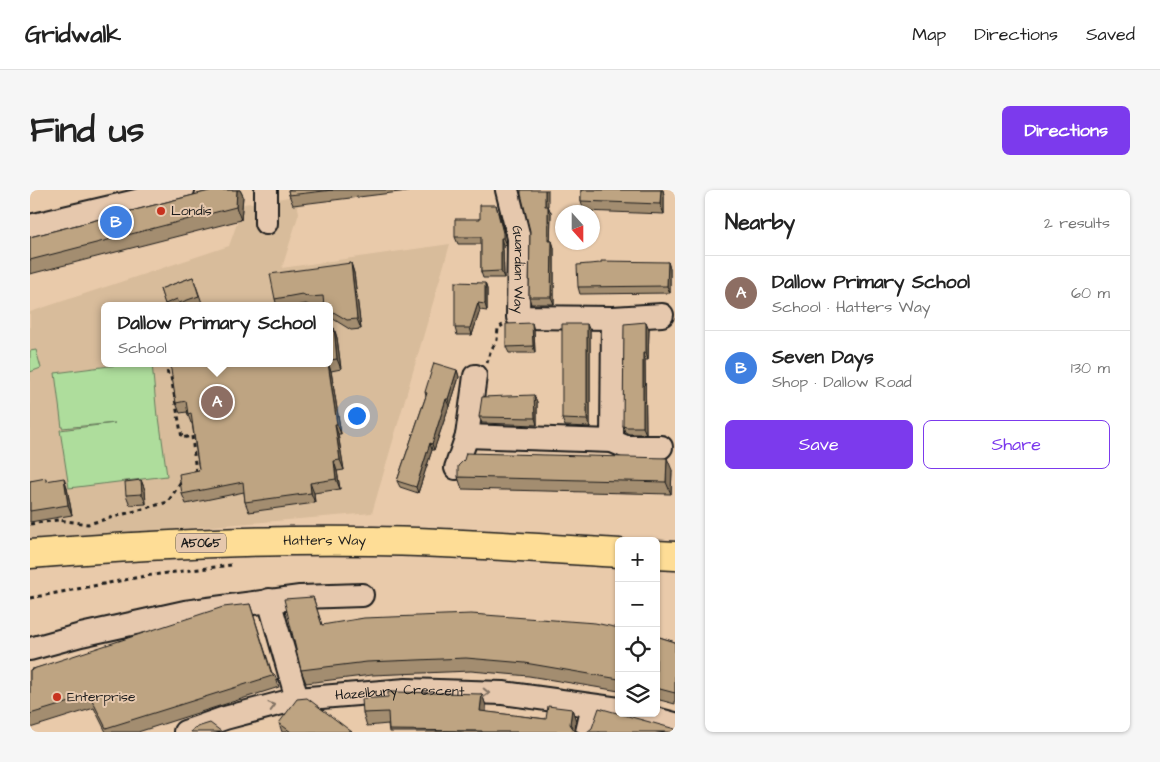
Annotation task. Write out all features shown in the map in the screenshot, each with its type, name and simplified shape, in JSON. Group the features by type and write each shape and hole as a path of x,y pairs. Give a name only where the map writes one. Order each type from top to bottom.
{"main road":[{"name":"Hatters Way","path":"30,554 178,544 265,541 373,541 479,544 615,553"},
{"path":"660,555 675,556"}],"street":[{"path":"30,226 161,193 183,190"},
{"path":"266,190 266,223"},
{"name":"Guardian Way","path":"507,190 519,238 511,266 518,317 613,318 662,315"},
{"path":"612,441 613,318"},
{"path":"456,468 467,436 475,376"},
{"path":"467,436 612,441 626,447 661,447"},
{"path":"30,649 81,635 185,612 300,596 362,594"},
{"path":"269,600 297,699"},
{"name":"Hazelbury Crescent","path":"184,732 225,718 297,699 406,690 503,694 615,709"},
{"path":"587,732 593,706"},
{"path":"649,717 675,724"},
{"path":"225,718 244,732"}],"path":[{"path":"475,376 486,367 490,352 497,340 498,328 518,317"},
{"path":"167,367 168,375 172,378 182,438 192,436 197,478"},
{"path":"30,524 58,520 88,524 168,502 180,483 189,480"},
{"path":"30,598 145,576 240,564"}],"shaded area":[{"path":"296,196 299,213 282,268 450,244 372,513 30,541 30,312 229,246 244,204"}],"green space":[{"path":"36,350 41,368 30,372 30,351"},
{"path":"102,367 152,367 157,417 159,417 167,476 69,488 60,430 115,423 62,428 55,373"}],"building":[{"path":"213,190 237,190 236,207 30,260 30,237"},
{"path":"288,190 333,190 289,195"},
{"path":"521,190 545,190 545,206 548,206 548,241 552,241 551,297 529,297 530,231"},
{"path":"581,190 661,190 660,204 581,201"},
{"path":"480,205 496,205 503,233 503,238 501,238 501,271 481,272 481,237 455,237 455,219 480,219"},
{"path":"601,261 668,262 667,286 578,287 577,265 601,263"},
{"path":"351,263 357,319 347,320 333,312 333,302 324,302 323,296 309,297 302,294 275,299 270,274"},
{"path":"193,277 199,296 182,302 178,302 177,299 164,302 160,289"},
{"path":"455,282 485,283 485,304 478,303 470,328 455,328"},
{"path":"646,322 646,353 643,353 643,427 626,427 623,426 624,324"},
{"path":"532,323 533,346 506,347 506,324"},
{"path":"562,324 587,324 587,420 562,419"},
{"path":"333,328 334,328 337,359 333,360"},
{"path":"434,363 457,370 416,487 397,481 427,393 425,392"},
{"path":"171,367 329,367 340,460 334,461 336,479 310,483 311,493 245,502 243,482 182,494 179,474 199,470 191,413 188,414 186,401 176,403"},
{"path":"534,395 535,418 479,417 482,397"},
{"path":"466,453 667,458 666,482 458,477 458,466 464,460"},
{"path":"46,478 46,481 64,478 68,505 30,511 30,481"},
{"path":"141,480 142,494 126,495 125,482"},
{"path":"313,597 322,625 364,618 471,614 595,623 615,627 615,678 525,663 466,658 367,662 301,670 284,599"},
{"path":"250,604 271,672 275,675 106,728 90,696 30,714 30,670 223,607"},
{"path":"660,637 675,642 675,693 660,689"},
{"path":"388,692 482,694 480,711 546,719 548,706 572,709 570,724 574,730 579,732 389,730 388,712 363,713 362,699 388,697"},
{"path":"307,698 352,732 291,732 279,723 297,699"},
{"path":"599,708 615,712 615,717 632,717 675,729 675,732 587,732 592,728"},
{"path":"210,723 222,732 191,732 194,728"}],"place":[{"name":"Londis","path":"161,211"},
{"name":"Seven Days","path":"116,222"},
{"name":"Dallow Primary School","path":"217,402"},
{"name":"Enterprise","path":"57,697"}]}
